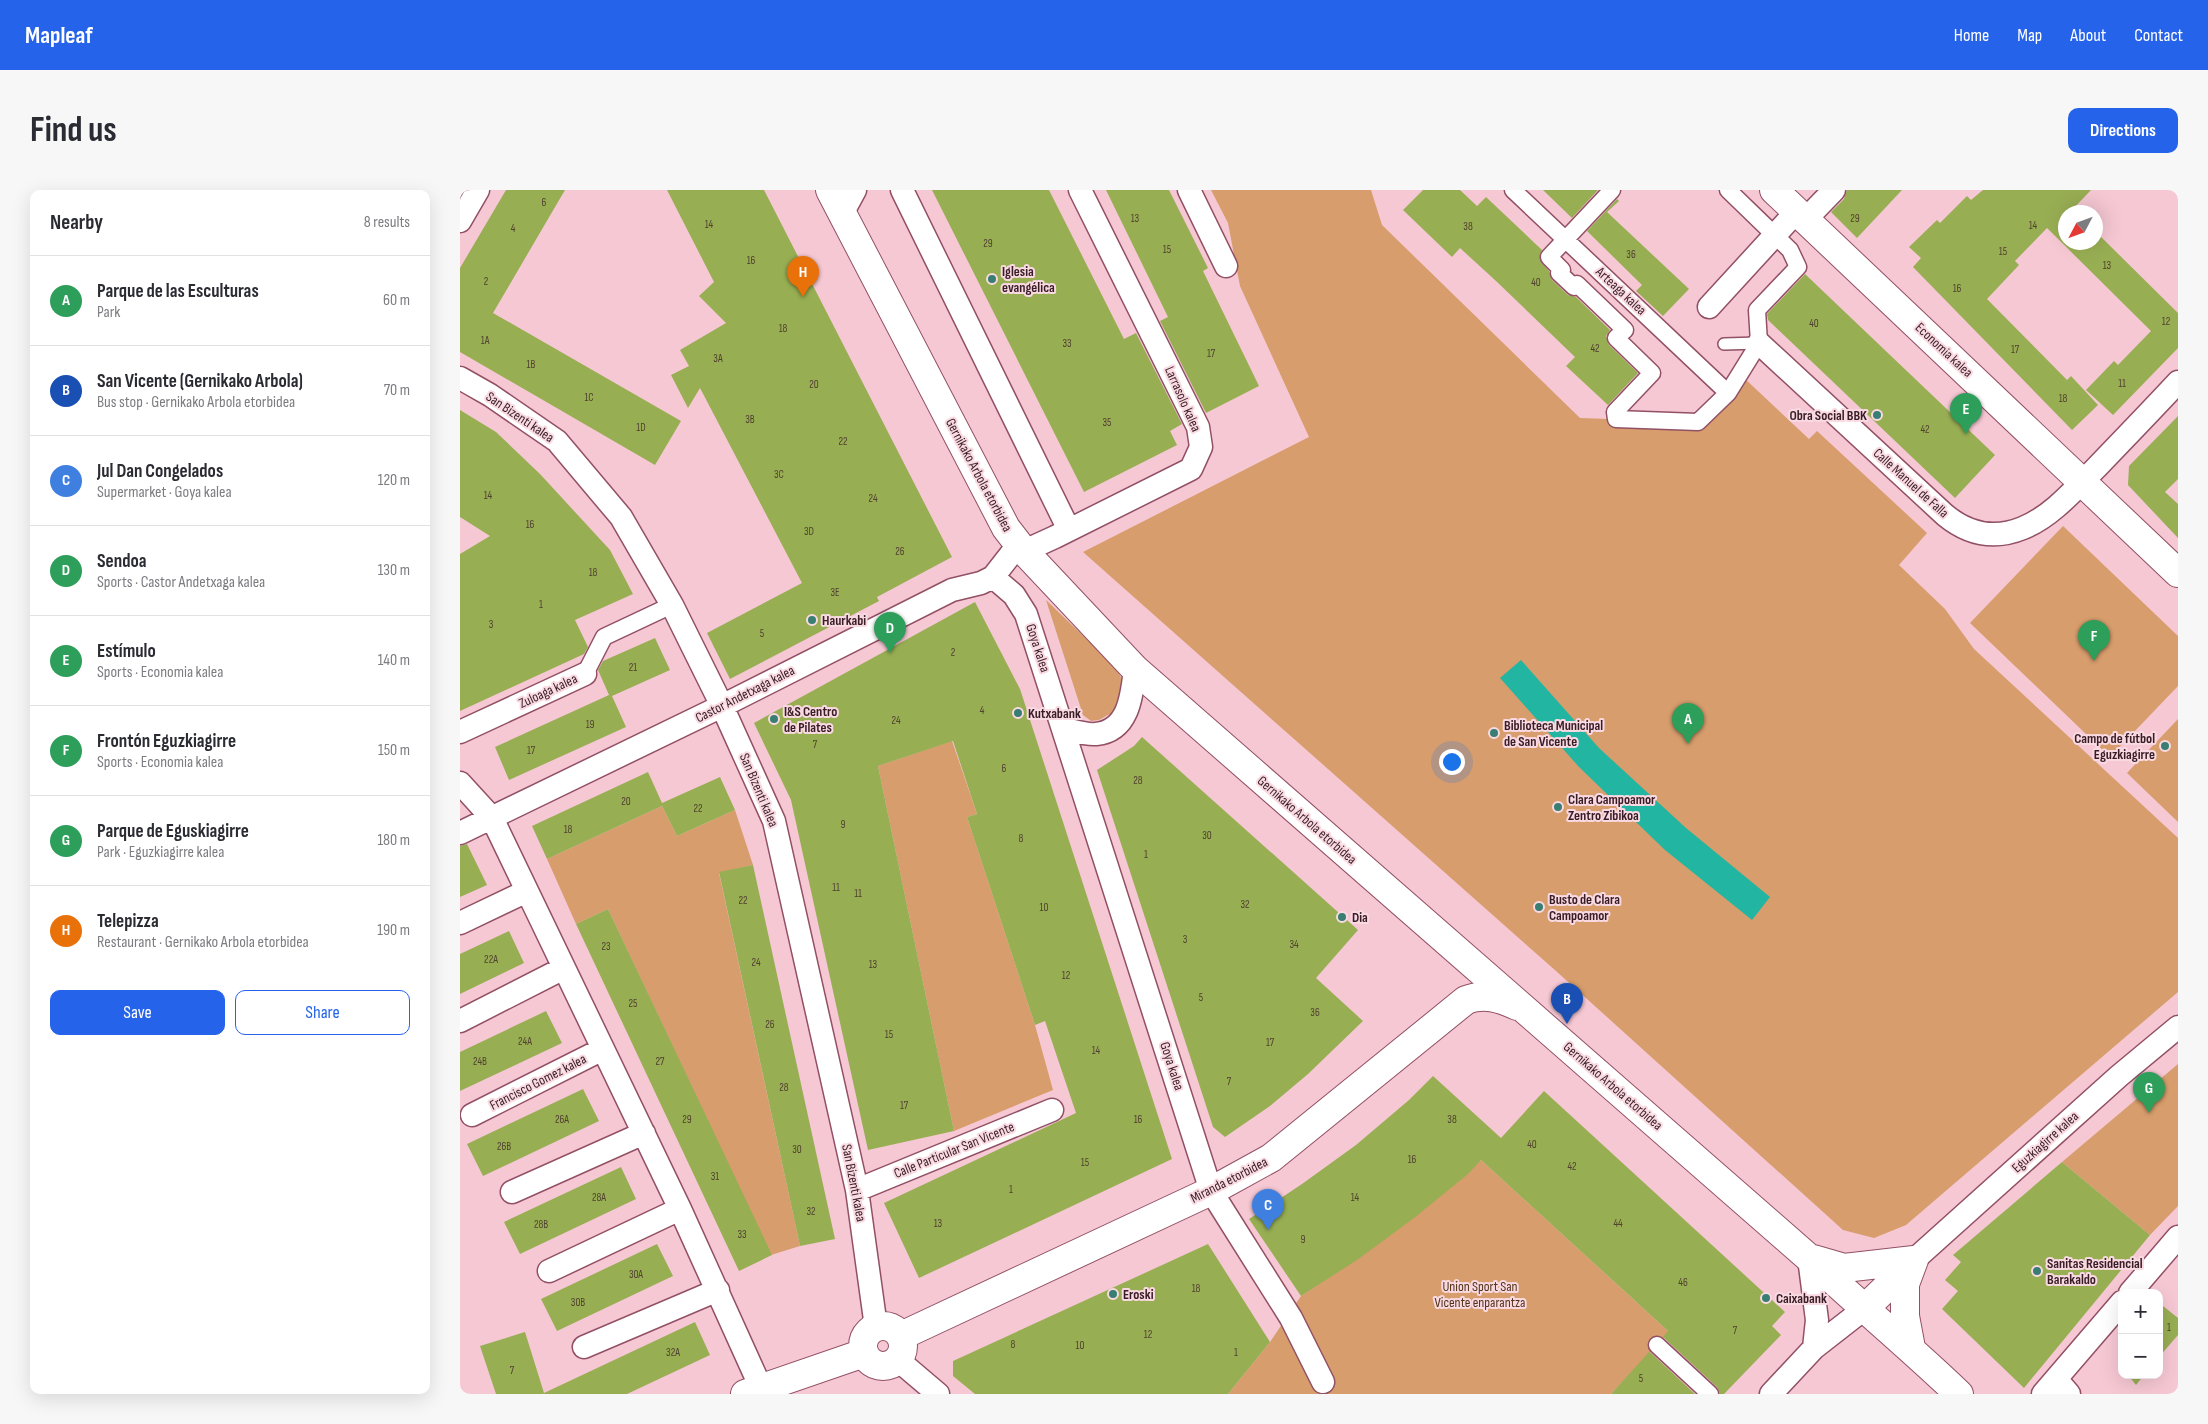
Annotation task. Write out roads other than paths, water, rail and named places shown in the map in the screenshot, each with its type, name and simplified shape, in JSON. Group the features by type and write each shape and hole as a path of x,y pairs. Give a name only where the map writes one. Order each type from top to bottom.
{"street":[{"path":"460,221 478,190"},
{"path":"836,202 855,190"},
{"path":"902,190 1069,530"},
{"name":"Larrasolo kalea","path":"1023,550 1069,530 1191,469 1201,447 1198,427 1080,190"},
{"path":"1189,190 1226,266"},
{"name":"Arteaga kalea","path":"1513,190 1728,393"},
{"path":"1612,190 1549,257 1562,270 1559,273 1574,287 1577,284 1624,330 1616,338 1652,373 1614,412 1616,419 1698,422 1728,393 1759,343 1757,310 1798,267 1790,250 1728,190"},
{"name":"Economia kalea","path":"1774,190 2178,573"},
{"path":"1709,307 1775,235 1834,190"},
{"name":"Gernikako Arbola etorbidea","path":"836,202 1006,528 1023,550 1135,669 1809,1258 1864,1309 1911,1348 1958,1394"},
{"name":"Calle Manuel de Falla","path":"1759,343 1956,524 1986,535 2002,534 2022,529 2040,519 2082,481 2178,382"},
{"name":"San Bizenti kalea","path":"460,378 490,395 557,441 621,516 672,605 722,706 774,821 856,1190 892,1341"},
{"path":"993,577 1011,554 1023,550"},
{"name":"Castor Andetxaga kalea","path":"460,833 722,706 952,590 981,583 993,577"},
{"name":"Goya kalea","path":"993,577 1014,595 1026,614 1065,729 1211,1191 1291,1318 1326,1388"},
{"name":"Zuloaga kalea","path":"460,732 584,674 604,637 672,605"},
{"path":"1065,729 1096,734 1111,728 1124,717 1130,702 1135,669"},
{"name":"Francisco Gomez kalea","path":"460,783 492,818 718,1290 757,1392"},
{"path":"460,923 527,891"},
{"path":"460,1021 564,968"},
{"name":"Miranda etorbidea","path":"892,1341 1211,1191 1272,1158 1466,1000 1482,996 1503,999 1528,1011"},
{"name":"Eguzkiagirre kalea","path":"1771,1394 1814,1348 1864,1309 1914,1260 2112,1082 2178,1027"},
{"name":"Francisco Gomez kalea","path":"472,1115 603,1049"},
{"name":"Calle Particular San Vicente","path":"856,1190 1052,1110"},
{"path":"512,1192 644,1133"},
{"path":"549,1271 680,1209"},
{"path":"2133,1289 2178,1236"},
{"path":"1814,1348 1817,1320 1809,1258 1844,1268 1914,1260 1904,1284 1905,1316 1911,1348"},
{"path":"584,1347 718,1290"},
{"path":"2056,1389 2118,1307"},
{"path":"757,1392 864,1353 866,1336 892,1341 938,1394"},
{"path":"1657,1345 1710,1394"}],"lane":[{"path":"1724,344 1759,343"}],"place":[{"name":"Iglesia evangélica","path":"992,279"},
{"name":"Telepizza","path":"803,297"},
{"name":"Obra Social BBK","path":"1877,415"},
{"name":"Estímulo","path":"1966,434"},
{"name":"Haurkabi","path":"812,620"},
{"name":"Sendoa","path":"890,653"},
{"name":"Frontón Eguzkiagirre","path":"2094,661"},
{"name":"Kutxabank","path":"1018,713"},
{"name":"I&S Centro de Pilates","path":"774,719"},
{"name":"Biblioteca Municipal de San Vicente","path":"1494,733"},
{"name":"Parque de las Esculturas","path":"1688,744"},
{"name":"Campo de fútbol Eguzkiagirre","path":"2165,746"},
{"name":"Clara Campoamor Zentro Zibikoa","path":"1558,807"},
{"name":"Busto de Clara Campoamor","path":"1539,907"},
{"name":"Dia","path":"1342,917"},
{"name":"San Vicente (Gernikako Arbola)","path":"1567,1024"},
{"name":"Parque de Eguskiagirre","path":"2149,1113"},
{"name":"Jul Dan Congelados","path":"1268,1230"},
{"name":"Sanitas Residencial Barakaldo","path":"2037,1271"},
{"name":"Eroski","path":"1113,1294"},
{"name":"Caixabank","path":"1766,1298"}],"park label":[{"name":"Union Sport San Vicente enparantza","path":"1480,1294"}]}
